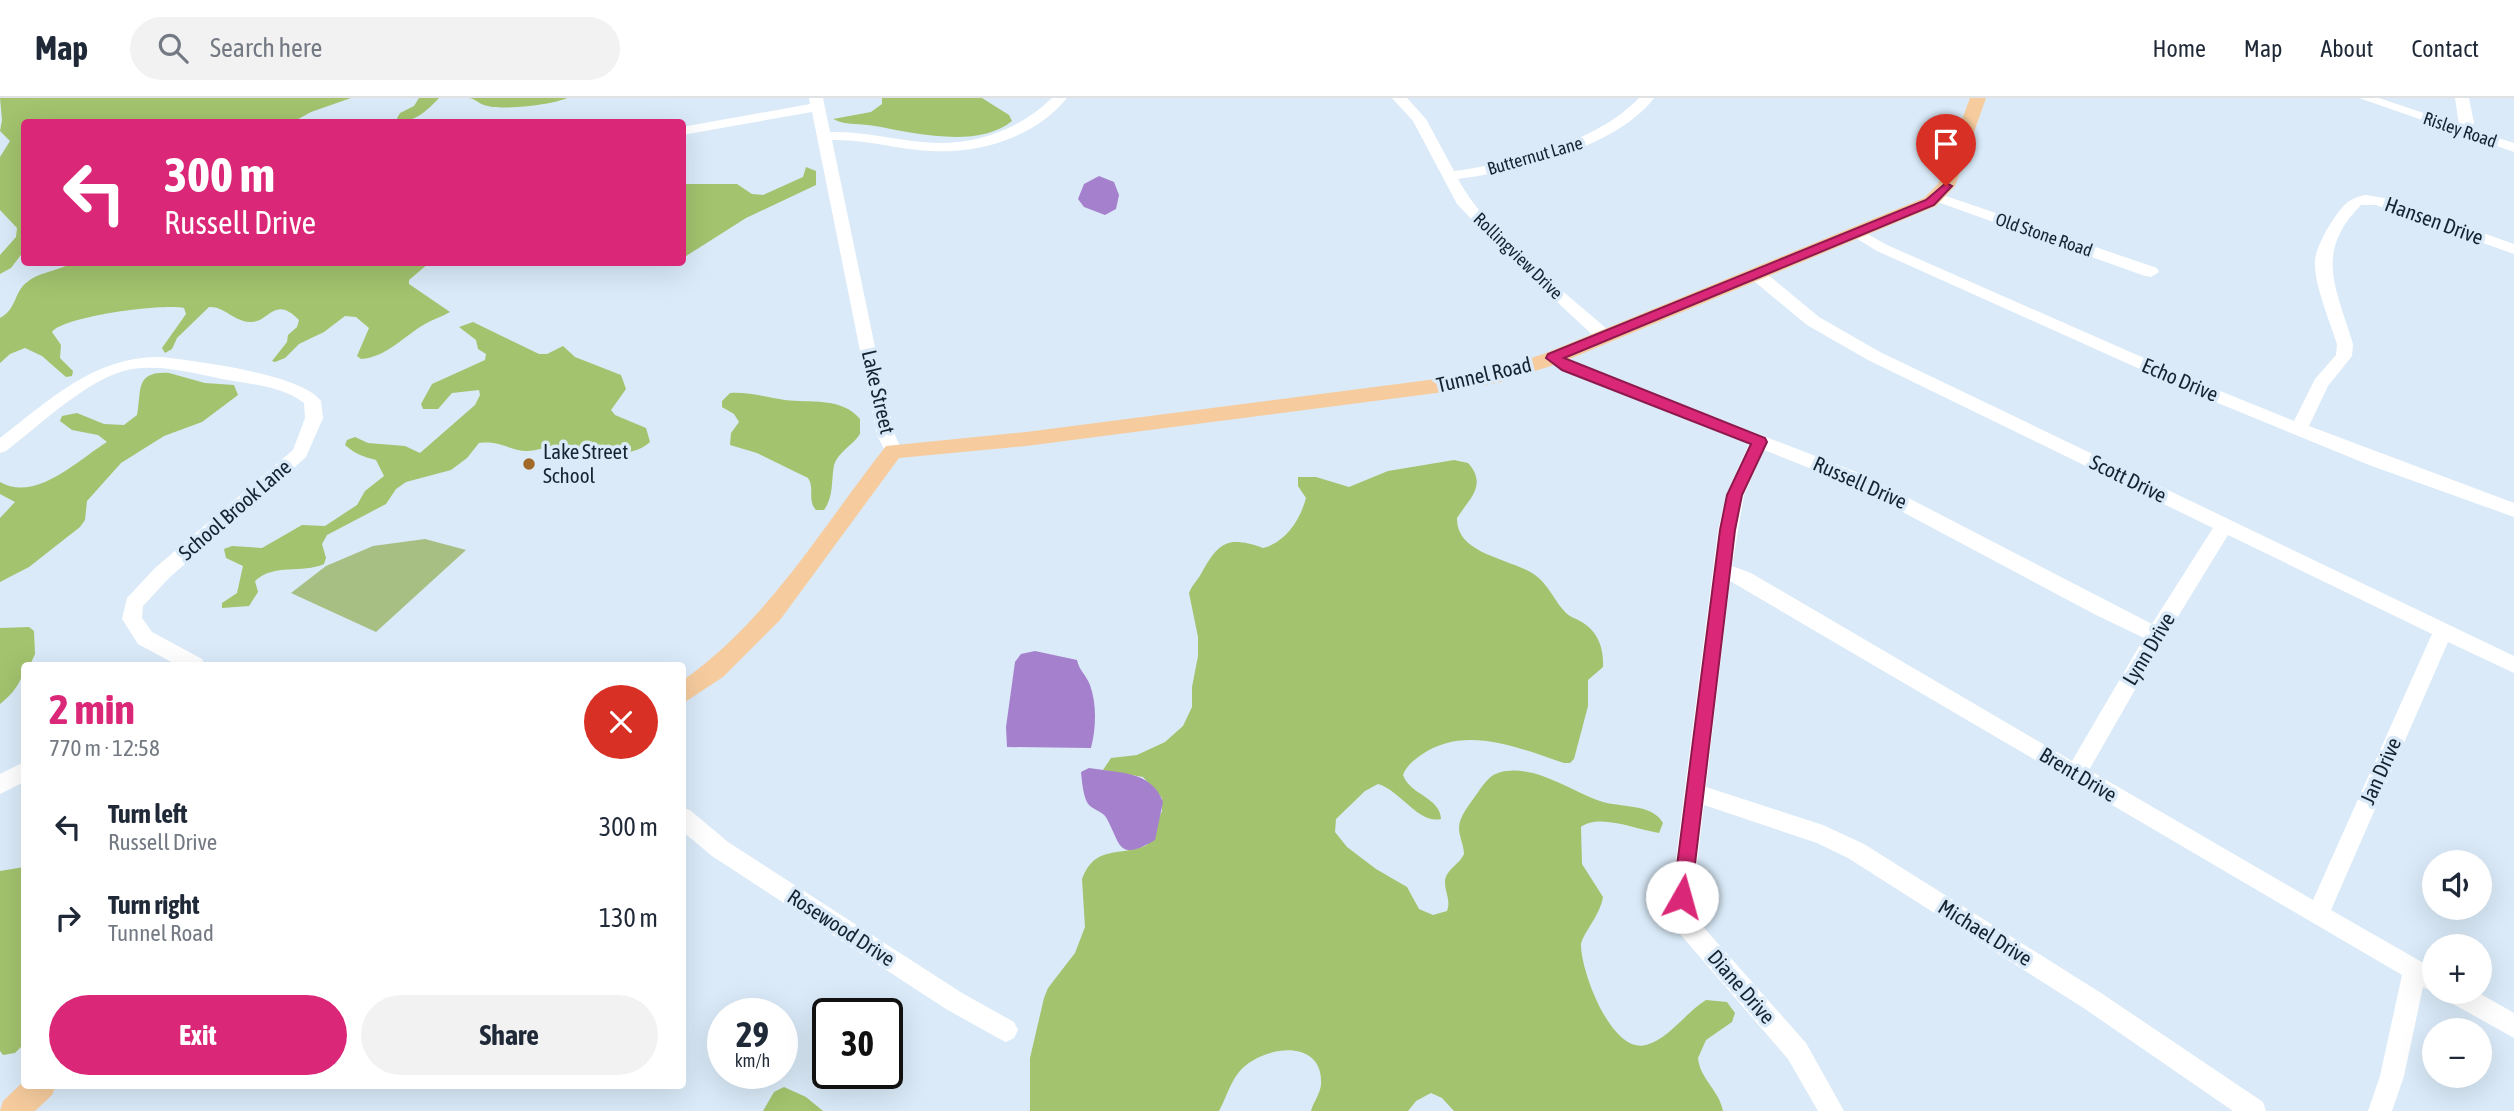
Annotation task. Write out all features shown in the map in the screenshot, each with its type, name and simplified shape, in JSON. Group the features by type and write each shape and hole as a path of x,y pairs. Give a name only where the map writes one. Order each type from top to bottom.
{"main road":[{"path":"1937,197 1946,186 1978,98"},
{"name":"Tunnel Road","path":"893,451 1026,439 1452,384 1501,375 1553,358 1602,335 1910,211 1937,197"},
{"name":"Lake Street","path":"686,691 713,672 768,617 893,451"},
{"path":"13,1111 38,1089"}],"street":[{"path":"825,136 860,135 937,148 973,144 1026,127 1046,114 1060,98"},
{"name":"Rollingview Drive","path":"1399,98 1419,119 1462,201 1483,225 1602,335"},
{"name":"Butternut Lane","path":"1451,176 1479,173 1587,142 1627,119 1647,98"},
{"name":"Risley Road","path":"2366,98 2514,148"},
{"path":"2462,98 2466,123 2462,130"},
{"path":"686,130 817,103"},
{"name":"Lake Street","path":"817,103 873,376 886,435 893,451"},
{"name":"Old Stone Road","path":"1937,197 2151,272"},
{"name":"Hansen Drive","path":"2299,429 2321,383 2344,356 2345,344 2324,272 2323,258 2335,228 2356,201 2366,198 2379,201 2514,249"},
{"name":"Echo Drive","path":"1854,232 1882,248 2041,320 2299,429 2375,460 2514,510"},
{"name":"Scott Drive","path":"1755,273 1813,321 1838,337 2514,664"},
{"name":"Russell Drive","path":"1553,358 1567,366 1858,480 1899,499 2103,610 2156,635"},
{"name":"School Brook Lane","path":"0,447 101,374 121,366 148,363 261,380 301,391 312,401 314,418 300,453 162,573 134,603 132,619 145,638 189,662"},
{"name":"Diane Drive","path":"1759,442 1735,495 1722,570 1697,793 1682,897 1688,926 1797,1051 1832,1111"},
{"name":"Lynn Drive","path":"2076,773 2156,635 2224,526"},
{"name":"Brent Drive","path":"1722,570 1744,578 2422,974"},
{"name":"Jan Drive","path":"2319,912 2444,630"},
{"path":"0,785 21,773"},
{"name":"Michael Drive","path":"1697,793 1823,835 1856,851 2093,1002 2254,1111"},
{"name":"Rosewood Drive","path":"686,820 731,856 954,1001 1006,1030"},
{"path":"2380,1111 2422,981"},
{"path":"2475,1004 2514,1026"}],"green space":[{"path":"0,98 351,98 298,119 21,119 21,255 11,268 0,274 0,255 16,237 17,228 0,210 0,157 10,141 0,131"},
{"path":"419,98 439,98 425,112 414,118 397,119 400,113 414,106"},
{"path":"469,98 567,98 538,105 491,107"},
{"path":"882,98 982,98 1009,115 1012,121 998,130 982,135 945,137 849,124 833,119 871,112 882,104"},
{"path":"806,167 816,171 816,185 746,218 686,256 686,184 737,184 752,194 763,195 803,177"},
{"path":"425,266 409,280 409,284 450,312 425,324 387,350 361,359 357,356 369,328 356,317 345,316 324,332 299,344 285,358 275,362 272,361 287,342 288,335 297,327 299,320 283,309 250,322 209,307 177,338 172,349 165,353 162,348 186,314 184,308 137,309 75,321 52,332 61,345 60,358 73,371 72,376 66,377 42,356 25,348 10,354 0,363 0,318 31,279 61,268"},
{"path":"473,322 539,354 547,354 563,346 575,357 621,375 626,389 611,410 615,415 646,428 650,442 630,452 604,454 551,448 521,451 493,443 479,443 467,458 451,470 406,482 396,489 386,504 327,535 322,544 326,558 324,564 271,572 255,581 258,592 249,606 222,608 222,603 237,593 243,566 226,558 224,549 232,546 262,548 302,525 325,526 357,505 365,491 384,476 376,460 352,451 345,445 347,440 355,437 368,443 405,446 420,453 475,405 480,395 479,390 452,393 438,409 423,409 421,404 432,384 485,360 486,354 478,349 476,340 459,327"},
{"path":"158,373 169,373 205,383 234,385 238,395 202,422 164,436 121,463 87,501 85,520 80,527 29,567 0,582 0,518 15,502 0,494 0,482 14,487 28,487 42,483 70,468 107,442 98,435 72,430 60,421 62,416 77,413 104,424 124,425 137,415 140,391 145,379"},
{"path":"730,393 835,404 853,412 860,419 860,434 834,465 831,494 824,510 816,510 813,506 808,478 757,453 730,445 731,433 739,422 734,414 722,407 722,401"},
{"path":"1454,460 1468,463 1476,478 1474,492 1457,518 1459,530 1465,540 1487,554 1535,575 1566,613 1586,625 1599,641 1603,667 1588,680 1588,706 1574,759 1570,763 1564,763 1511,746 1474,740 1438,746 1413,761 1403,775 1412,787 1436,806 1441,819 1433,819 1417,812 1386,787 1378,784 1365,791 1336,819 1335,832 1347,847 1376,869 1407,887 1419,909 1433,915 1447,911 1446,878 1464,854 1459,831 1461,819 1483,785 1494,774 1524,771 1537,774 1600,801 1644,809 1658,817 1663,823 1659,833 1608,822 1589,823 1581,827 1582,864 1603,897 1582,941 1582,957 1600,1008 1621,1037 1633,1044 1646,1045 1655,1042 1706,1000 1727,1002 1735,1013 1732,1022 1706,1040 1698,1058 1702,1072 1718,1097 1723,1111 1454,1111 1442,1098 1431,1093 1416,1101 1408,1111 1311,1111 1321,1085 1319,1069 1312,1059 1302,1052 1289,1050 1261,1056 1249,1063 1236,1076 1219,1111 1030,1111 1030,1058 1044,998 1048,988 1075,953 1085,927 1082,879 1087,868 1101,856 1147,845 1162,811 1162,798 1143,777 1103,770 1111,758 1137,755 1165,742 1183,726 1192,707 1192,687 1198,656 1198,637 1189,593 1207,563 1225,544 1241,542 1263,548 1279,541 1296,522 1306,498 1298,486 1298,477 1316,477 1349,487 1388,471"},
{"path":"425,539 466,550 376,632 291,593 326,566 373,546"},
{"path":"29,627 34,631 35,654 31,662 21,662 21,678 0,704 0,628"},
{"path":"21,868 21,1047 15,1053 3,1055 0,1051 0,871"},
{"path":"788,1089 806,1097 823,1111 763,1111 774,1092"}],"shaded area":[{"path":"1099,176 1114,182 1119,195 1116,209 1105,215 1084,207 1078,199 1084,184"},
{"path":"1035,651 1077,660 1090,685 1094,700 1095,725 1091,748 1007,747 1006,727 1015,662 1021,654"},
{"path":"1089,768 1132,775 1151,784 1163,802 1155,840 1134,850 1122,848 1105,816 1089,805 1085,798 1081,772"}],"place":[{"name":"Lake Street School","path":"529,464"}],"route":[{"path":"1682,897 1697,793 1727,530 1735,495 1759,442 1567,366 1553,358 1602,335 1930,202 1946,186"}]}
